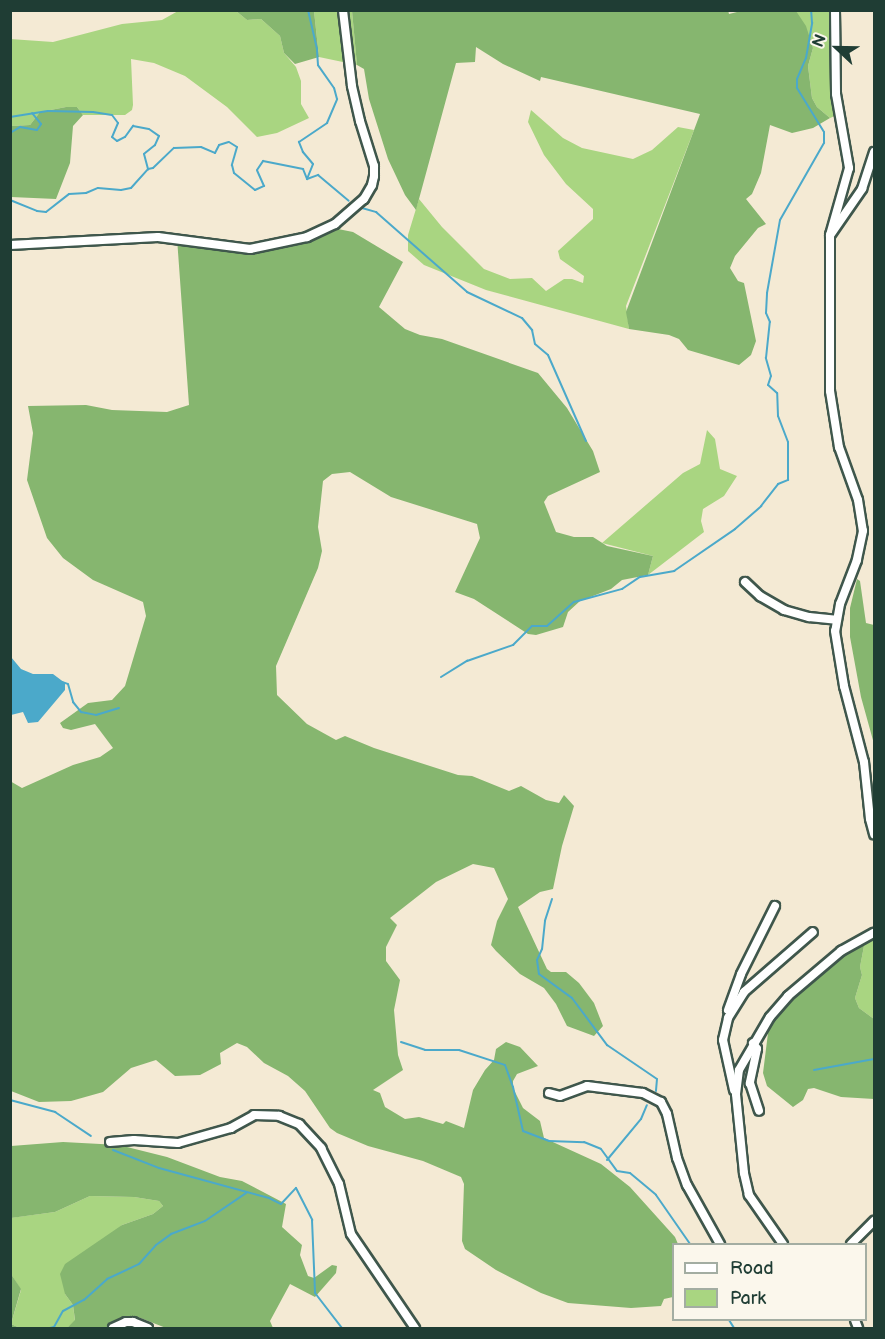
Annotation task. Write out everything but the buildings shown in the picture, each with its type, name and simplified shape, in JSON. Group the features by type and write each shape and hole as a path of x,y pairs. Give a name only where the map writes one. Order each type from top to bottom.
{"street":[{"path":"10,245 158,237 239,249 308,237 335,224 364,199 374,176 374,166 352,86 343,10"},
{"path":"835,10 836,94 849,168 830,236 832,416 839,447 858,500 863,531 857,560 836,620 837,650 864,762 870,819 874,834"},
{"path":"830,236 862,189 874,152"},
{"path":"745,582 760,596 784,610 836,620"},
{"path":"775,906 731,996 723,1040 736,1094 739,1146 749,1195 782,1243"},
{"path":"728,1018 744,992 813,932"},
{"path":"736,1094 739,1070 770,1017 788,996 842,951 874,933"},
{"path":"753,1043 757,1049 750,1083 759,1111"},
{"path":"549,1093 560,1096 587,1086 643,1093 661,1102 667,1114 677,1158 687,1185 719,1243"},
{"path":"110,1142 134,1140 178,1143 231,1128 254,1115 279,1116 299,1124 307,1129 321,1148 339,1184 351,1234 415,1329"},
{"path":"853,1243 874,1221"},
{"path":"113,1329 126,1322 133,1322 148,1329"}],"green space":[{"path":"728,10 729,14 741,11 796,11 806,26 813,48 808,66 812,98 817,107 830,118 813,128 792,133 770,125 761,173 752,194 746,199 766,224 758,228 735,256 730,268 738,281 744,283 756,341 751,355 739,365 688,350 679,339 669,335 629,329 626,312 700,114 541,77 540,81 503,64 476,47 475,62 456,63 416,210 405,195 388,159 369,99 364,69 357,65 352,11"},
{"path":"178,11 236,11 247,20 261,19 280,36 284,53 296,67 301,81 301,104 309,118 277,133 257,137 227,107 185,76 154,63 131,59 133,105 132,110 125,115 83,115 77,107 66,107 40,112 30,125 11,126 10,39 53,42 122,24 162,20"},
{"path":"236,11 314,11 319,57 295,64 284,53 280,36 261,19 247,20"},
{"path":"314,11 352,11 357,65 319,57"},
{"path":"835,11 835,52 842,113 830,118 817,107 812,98 808,66 813,48 796,12"},
{"path":"77,107 83,115 73,126 70,163 56,199 11,197 11,126 30,125 40,112"},
{"path":"531,110 563,138 582,148 633,159 652,150 678,127 694,130 626,306 629,329 486,290 424,265 408,251 408,235 419,199 442,227 484,269 510,279 532,278 546,291 564,279 583,283 584,276 560,259 558,251 593,219 593,209 566,184 544,155 528,122"},
{"path":"338,229 353,232 403,262 379,307 405,329 420,335 442,339 538,373 567,408 593,451 600,472 548,496 544,502 556,532 574,537 593,537 607,546 653,556 648,575 622,580 611,589 580,601 568,612 563,627 536,635 528,634 474,599 455,592 480,538 477,524 391,497 350,472 332,474 323,481 318,527 322,551 318,568 276,666 277,695 307,724 336,740 345,736 374,748 458,775 472,776 509,791 521,786 546,800 559,803 564,795 574,806 562,846 553,889 540,892 518,907 547,969 551,972 566,972 579,983 594,1003 603,1026 594,1036 567,1026 556,1004 544,988 520,974 491,945 497,921 508,899 494,868 473,864 436,882 390,918 397,925 386,947 386,961 400,980 394,1010 398,1055 403,1070 373,1090 380,1093 385,1107 405,1119 419,1117 443,1124 446,1121 464,1128 473,1090 494,1060 496,1049 506,1042 520,1047 538,1066 517,1074 513,1081 513,1088 523,1108 540,1121 544,1138 601,1164 630,1187 675,1237 678,1243 672,1243 672,1297 664,1299 661,1306 631,1308 568,1303 541,1293 496,1270 465,1249 462,1241 464,1184 461,1177 423,1161 368,1146 337,1133 330,1128 305,1091 288,1076 264,1063 247,1047 237,1043 220,1053 221,1064 200,1075 175,1076 156,1060 131,1068 103,1092 71,1101 39,1102 11,1091 10,781 22,788 73,765 100,757 113,748 95,724 71,730 63,728 60,723 88,703 112,700 125,686 146,616 143,602 93,580 63,558 47,538 27,480 33,433 28,406 86,405 112,410 167,412 189,405 177,238 253,246 302,232"},
{"path":"707,430 715,439 720,469 737,476 724,496 703,509 701,521 704,532 648,575 653,556 602,543 683,473 700,464"},
{"path":"857,579 860,581 866,623 874,625 874,744 861,697 850,637 850,608"},
{"path":"874,932 874,1019 859,1008 855,998 862,975 860,967 864,946 861,942"},
{"path":"861,942 864,946 860,967 862,975 855,998 859,1008 874,1019 874,1099 841,1097 814,1088 808,1089 803,1100 793,1107 767,1086 763,1073 769,1025 800,990 832,961"},
{"path":"63,1142 119,1145 167,1157 220,1177 242,1181 286,1204 282,1227 302,1245 300,1255 308,1276 314,1278 332,1265 337,1266 336,1273 315,1297 290,1284 270,1321 273,1328 166,1328 138,1317 122,1321 116,1328 67,1328 75,1320 73,1305 65,1294 60,1274 65,1264 122,1225 153,1214 163,1206 159,1201 134,1197 90,1196 55,1212 11,1218 11,1146"},
{"path":"90,1196 134,1197 159,1201 163,1206 153,1214 122,1225 65,1294 73,1305 75,1321 67,1328 20,1328 11,1324 21,1290 11,1274 10,1218 55,1212"},
{"path":"11,1274 21,1289 11,1324"}],"water":[{"path":"11,657 21,669 33,674 53,674 65,683 65,690 38,722 28,723 23,712 11,715"}],"waterway":[{"path":"307,179 313,164 303,152 299,142 327,123 337,99 334,88 318,65 317,49 308,10"},
{"path":"441,677 467,661 513,645 532,626 547,626 574,602 622,589 640,577 674,571 735,529 761,506 778,484 788,480 788,442 778,416 777,393 768,385 771,376 766,358 770,322 766,313 767,293 780,220 824,143 824,132 797,88 797,79 806,58 812,23 811,10"},
{"path":"10,117 48,111 93,112 112,115 118,123 112,137 117,141 125,137 133,126 149,129 159,136 155,145 144,154 148,169"},
{"path":"10,133 20,127 37,130 41,124 32,113"},
{"path":"148,169 153,168 174,148 201,147 215,153 219,145 229,142 237,147 232,165 234,173 255,190 264,186 257,170 263,161 303,169 307,179"},
{"path":"10,200 37,211 46,212 69,194 86,193 98,188 121,190 131,188 148,169"},
{"path":"307,179 318,175 349,201"},
{"path":"362,208 376,212 467,292 522,318 532,330 535,344 548,355 586,441"},
{"path":"62,682 68,684 73,702 81,712 96,715 119,708"},
{"path":"552,899 545,921 542,949 537,960 539,974 572,998 607,1045 657,1079 656,1091"},
{"path":"401,1042 425,1050 459,1050 505,1065 513,1087 523,1131 549,1141 584,1142 601,1149 617,1171 630,1173 656,1195 689,1243"},
{"path":"814,1070 874,1059"},
{"path":"10,1100 55,1112 91,1136"},
{"path":"607,1160 641,1119 647,1105"},
{"path":"113,1150 159,1168 269,1198 281,1204 296,1188 312,1220 315,1293 342,1328"},
{"path":"50,1328 54,1327 63,1311 84,1300 107,1279 139,1264 156,1245 171,1234 205,1221 246,1193"},
{"path":"730,1321 734,1328"}]}
